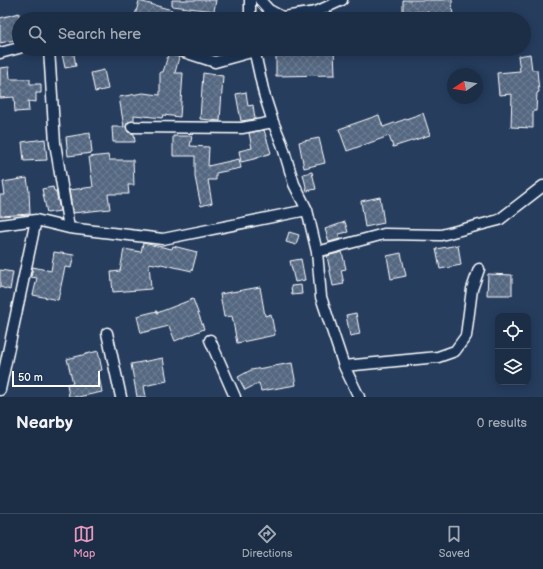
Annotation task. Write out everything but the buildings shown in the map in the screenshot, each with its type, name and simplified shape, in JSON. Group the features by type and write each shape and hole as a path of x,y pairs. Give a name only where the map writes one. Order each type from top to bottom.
{"street":[{"path":"250,0 250,12"},
{"path":"260,0 273,12"},
{"path":"316,12 342,0"},
{"path":"0,53 12,50"},
{"path":"49,56 55,143 69,228"},
{"path":"197,56 215,62 235,56"},
{"path":"256,56 264,94 272,122 282,144 294,184 307,210 317,252 321,297 344,366 358,397"},
{"path":"132,127 242,128 272,122"},
{"path":"317,252 384,234 441,235 499,220 543,186"},
{"path":"0,226 36,220 69,228 163,240 307,210"},
{"path":"0,390 36,220"},
{"path":"344,366 438,357 455,351 466,336 472,289 479,269"},
{"path":"108,333 121,397"},
{"path":"210,340 235,397"}]}
